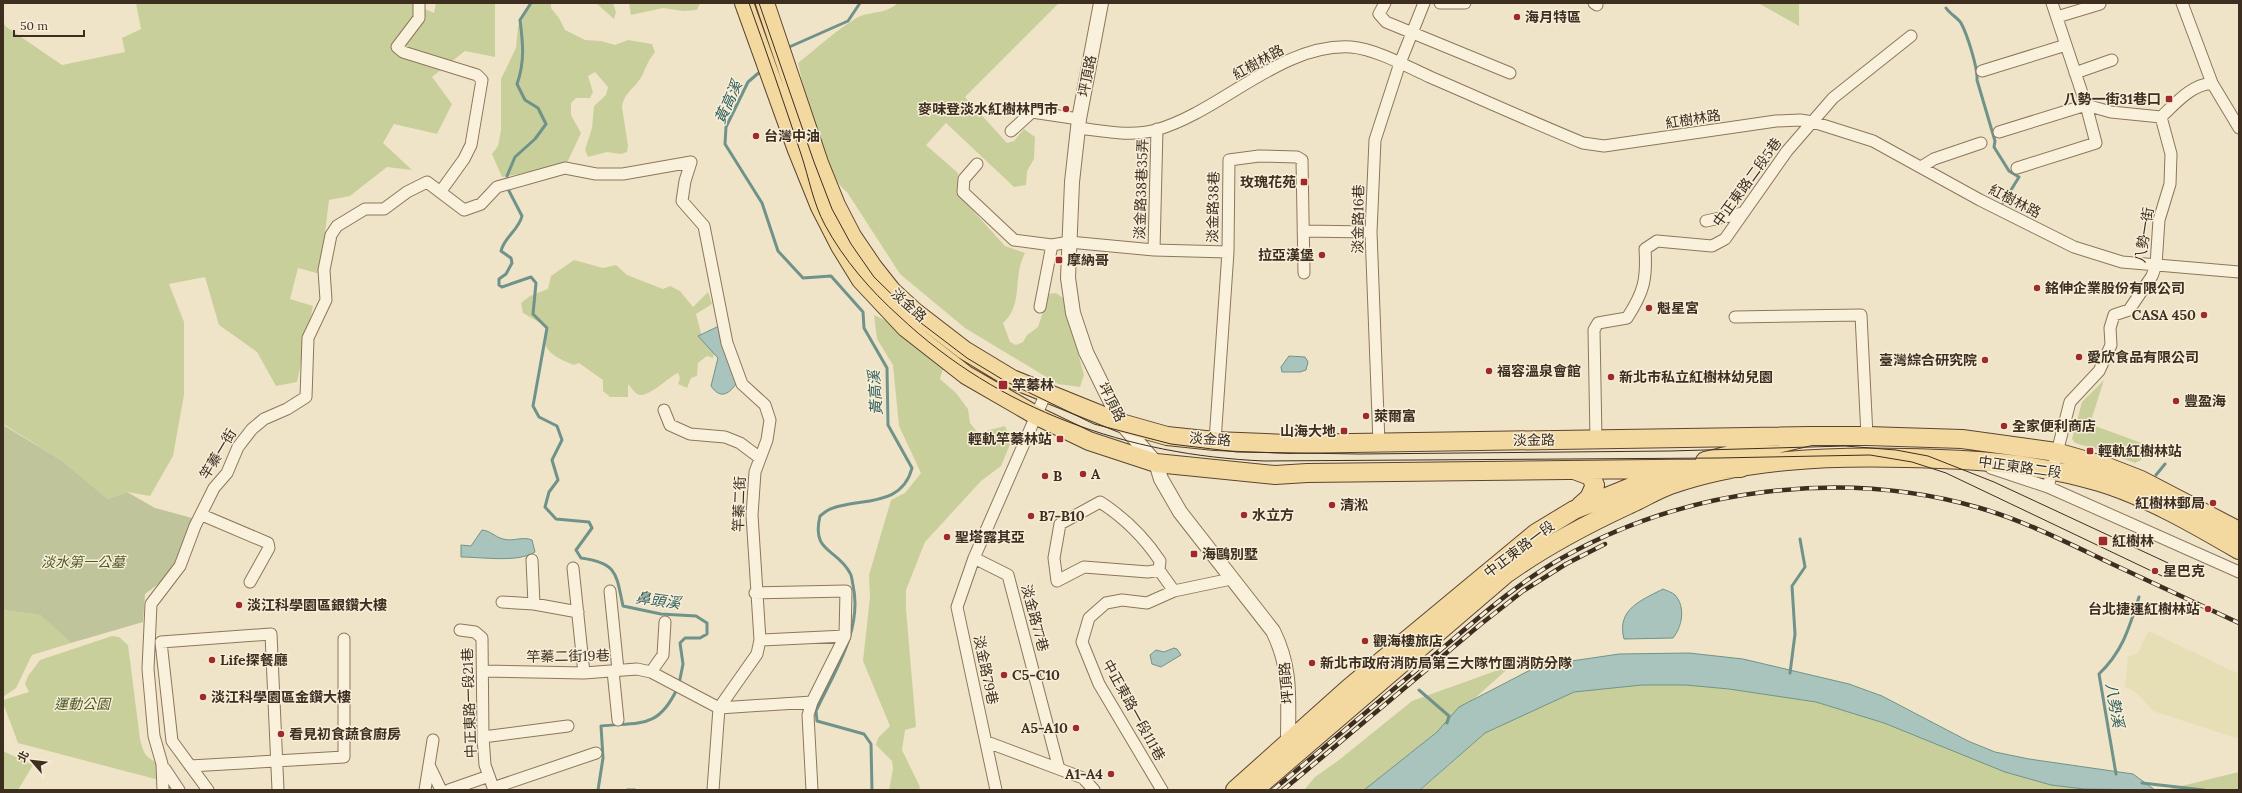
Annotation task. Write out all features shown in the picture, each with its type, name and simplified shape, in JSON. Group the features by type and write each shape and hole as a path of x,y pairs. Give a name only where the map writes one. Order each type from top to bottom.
{"main road":[{"name":"淡金路","path":"744,3 797,150 820,207 840,246 862,280 906,328 942,357 966,375 1037,416 1089,441 1156,463 1274,475 1307,473 1677,469"},
{"name":"淡金路","path":"765,3 818,163 836,205 852,236 892,291 964,350 1012,379 1121,423 1167,436 1215,440 1289,444 1811,436"},
{"name":"中正東路一段","path":"1254,790 1294,747 1499,562 1536,533 1574,510 1639,482 1677,469 1746,450 1811,436 1867,436"},
{"name":"中正東路二段","path":"1867,436 1962,439 2056,452 2105,466 2141,480 2239,531"},
{"name":"中正東路二段","path":"1856,457 1968,460 2052,469 2101,483 2136,497 2239,550"},
{"name":"中正東路一段","path":"1235,790 1294,747 1506,574 1533,555 1576,530 1670,486 1741,468 1797,460 1856,457"},
{"path":"1677,469 1741,468"},
{"path":"1571,470 1590,476 1595,485 1589,498 1574,510"}],"street":[{"path":"419,3 419,18 397,47 403,52 476,75 482,80 471,145 464,159 441,192"},
{"name":"坪頂路","path":"1101,3 1079,124 1072,182 1068,278 1073,313 1086,352 1121,423 1156,463 1161,479 1180,512 1273,631 1282,649 1288,673 1294,747"},
{"path":"1385,3 1379,14 1386,22 1510,73"},
{"name":"淡金路16巷","path":"1379,443 1371,232 1375,140 1400,63 1424,3"},
{"path":"1440,3 1465,3"},
{"path":"2017,168 2096,143 2076,73 2052,3"},
{"path":"2182,3 2212,83 2239,128"},
{"path":"2057,17 2100,4"},
{"name":"中正東路二段5巷","path":"1596,439 1594,330 1598,323 1627,318 1635,306 1647,276 1645,249 1657,241 1712,246 1725,239 1787,151 1833,98 1910,36"},
{"path":"1982,71 2066,45"},
{"name":"紅樹林路","path":"1011,131 1032,112 1079,124 1136,134 1157,129 1223,99 1274,67 1304,55 1332,49 1352,47 1400,63 1583,143 1604,146 1776,121 1800,120 1813,122 1873,141 1980,200 2074,247 2122,262 2239,272"},
{"path":"2076,73 2112,60"},
{"path":"1999,132 2086,105 2111,112 2161,117 2182,97 2203,84 2212,83"},
{"name":"八勢一街","path":"2048,487 2070,402 2099,371 2111,345 2110,328 2114,316 2129,310 2152,276 2156,265 2159,220 2170,184 2171,154 2161,117"},
{"name":"淡金路38巷35弄","path":"1154,250 1157,129"},
{"path":"1921,167 1934,158 1981,143"},
{"name":"淡金路38巷","path":"1215,440 1228,252 1229,160 1259,153 1297,157 1302,160 1302,231 1304,273"},
{"name":"竿蓁二街","path":"441,192 464,210 481,204 497,187 565,168 596,174 623,174 691,162 685,181 682,201 704,226 727,343 742,384 765,405 770,420 767,440 754,472 752,515 755,593 760,640 757,654 719,708"},
{"path":"977,164 964,179 963,192 1014,240 1052,245 1069,242 1154,250 1228,252"},
{"name":"竿蓁一街","path":"163,790 162,764 154,736 148,669 151,604 180,566 195,526 202,515 214,488 227,473 238,447 252,429 264,419 287,409 306,397 308,338 326,300 324,270 331,235 337,226 365,210 384,209 407,192 427,182 441,192"},
{"path":"1706,221 1743,213"},
{"path":"1302,231 1371,232"},
{"path":"1040,307 1052,245"},
{"path":"1735,317 1861,315 1867,436"},
{"path":"974,558 1046,393"},
{"path":"664,410 670,424 690,434 725,437 740,443 760,458"},
{"path":"1968,460 2048,487 2239,572"},
{"path":"1159,570 1148,572 1084,567 1057,581 1054,558 1060,524 1100,502 1120,514 1148,542 1160,561 1159,570 1174,591"},
{"path":"202,515 268,543 269,548 250,582"},
{"name":"淡金路79巷","path":"974,558 957,607 987,742 996,790"},
{"name":"淡金路77巷","path":"974,558 1008,575 1060,769"},
{"path":"532,560 534,604"},
{"path":"573,568 584,673"},
{"name":"中正東路一段111巷","path":"1162,790 1099,684 1082,642 1089,618 1106,603 1122,600 1147,603 1174,591 1231,579"},
{"path":"610,591 618,720"},
{"path":"755,593 846,591 845,636 812,702 808,715 812,790"},
{"path":"502,602 534,604 578,612"},
{"path":"652,672 663,655 665,622"},
{"name":"中正東路一段21巷","path":"460,630 475,632 482,638 484,671 483,737 485,765 494,789"},
{"path":"208,790 172,741 161,642 270,634 278,790"},
{"path":"760,640 845,636"},
{"path":"190,766 344,757 344,639"},
{"name":"竿蓁二街19巷","path":"484,671 584,673 637,669 652,672 668,682 719,708"},
{"path":"713,790 719,708 812,702"},
{"path":"483,737 568,726"},
{"path":"426,790 433,740"},
{"path":"987,742 1083,778 1094,790"},
{"path":"494,789 596,753"},
{"path":"430,767 441,790"},
{"path":"165,769 179,790"},
{"path":"449,790 489,776"}],"shaded area":[{"path":"2149,631 2239,674 2239,739 2153,711 2136,692 2125,687 2128,656 2137,654"}],"green space":[{"path":"136,3 410,3 434,13 436,3 495,3 495,57 465,51 432,77 452,104 437,134 394,124 383,143 412,170 387,167 350,196 329,200 320,274 298,268 290,299 313,306 297,382 276,386 257,352 219,325 205,277 169,284 184,322 184,395 173,456 150,496 127,492 108,499 61,460 3,424 3,19 5,26 62,65 125,52 122,38 141,29"},
{"path":"529,3 551,3 551,8 559,18 565,30 585,40 601,41 615,45 628,40 652,44 655,52 640,79 625,97 623,102 622,107 628,146 627,152 621,154 607,152 588,157 585,150 592,128 594,106 606,95 608,87 595,72 588,76 593,92 590,98 576,98 571,103 571,115 581,133 566,165 502,177 492,154 498,146 501,131 501,79 516,48 518,27"},
{"path":"596,3 613,3 616,12 614,19"},
{"path":"629,3 700,3 697,10 684,11 663,8 631,15"},
{"path":"898,3 1059,3 965,97 1007,143 1014,141 1024,129 1035,137 1034,159 1027,171 1026,185 1014,187 946,123 926,145 958,173 957,193 1005,246 1025,253 1019,272 1016,299 1009,316 1003,323 1010,342 1016,345 1023,342 1027,335 1038,327 1049,294 1056,293 1063,298 1084,375 1080,387 1058,384 965,328 900,274 830,168 822,151 810,113 798,63 860,16 887,10"},
{"path":"1758,3 1799,3 1799,26"},
{"path":"574,260 603,268 616,265 627,275 663,289 670,286 680,291 693,307 708,292 712,304 696,314 702,337 714,352 713,358 707,356 698,363 697,376 691,378 687,388 678,384 680,378 678,373 646,394 637,394 628,384 628,397 610,397 603,391 603,380 579,363 574,365 550,352 545,342 549,328 523,313 521,303 530,296 548,289 551,276"},
{"path":"874,315 891,323 944,366 940,379 956,393 968,409 970,423 978,433 1005,426 1011,442 1001,466 981,481 925,542 906,590 906,609 916,727 905,730 902,750 920,787 919,790 889,790 893,769 892,761 876,745 878,738 890,726 863,661 870,597 869,575 891,500 905,493 921,473 899,426 893,365 877,339"},
{"path":"2104,380 2090,424 2147,445 2141,460 2135,463 2109,453 2075,443 2072,439 2082,402"},
{"name":"淡水第一公墓","path":"3,425 61,460 108,499 127,492 155,508 192,518 180,556 165,579 145,594 143,622 71,643 40,615 3,610"},
{"path":"3,610 40,615 71,643 32,655 16,688 3,697"},
{"name":"運動公園","path":"112,636 119,637 128,645 140,739 145,753 149,758 156,762 159,780 18,743 3,703 3,700 29,692 25,684 28,676 40,660"},
{"path":"1512,665 1437,732 1364,790 1304,790 1315,777 1339,760 1412,701"},
{"path":"1642,685 1686,685 1729,689 1816,702 1884,723 2051,785 2114,790 1421,790 1485,733 1574,692"},
{"path":"3,751 33,765 18,790 3,790"},
{"path":"2239,772 2239,790 2165,790"}],"water":[{"path":"719,326 724,349 736,384 730,391 724,394 718,393 711,386 718,358 698,336"},
{"path":"1289,356 1305,357 1308,362 1306,370 1300,372 1282,372 1281,367"},
{"path":"482,530 507,540 532,540 535,552 519,557 499,559 461,557 461,545 471,546"},
{"path":"1663,589 1675,595 1681,605 1682,617 1679,628 1673,638 1624,639 1624,620 1627,613 1639,602"},
{"path":"1174,648 1177,649 1181,655 1161,667 1152,664 1150,655 1156,650 1164,652"},
{"path":"1689,653 1743,659 1849,684 1882,696 1968,741 1995,752 2029,759 2133,774 2155,790 2084,789 2051,785 2005,772 1884,723 1816,702 1729,689 1686,685 1642,685 1574,692 1485,733 1420,790 1364,790 1437,732 1459,707 1538,666 1619,654"}],"waterway":[{"name":"鼻頭溪","path":"507,176 515,157 535,139 546,124 538,108 525,100 517,84 520,76 523,52 520,20 531,3"},
{"name":"黃高溪","path":"787,48 848,21 860,3"},
{"path":"1946,8 1961,23 1969,43 1976,68 1977,80 1995,141 1994,147 2009,171 2019,177 2003,203"},
{"name":"黃高溪","path":"762,70 748,82 726,127 725,144 762,203 778,251 803,278 831,276 863,312 864,328 887,368 888,425 912,468 907,481 900,489 880,499 829,509 820,516 818,528 819,537 822,544 845,565 851,574 855,602 854,618 845,650 816,711 817,721 864,734 871,744 872,790"},
{"name":"鼻頭溪","path":"508,189 522,216 518,225 508,237 501,251 511,258 512,263 506,274 499,279 499,285 502,287 531,277 536,283 533,314 547,328 533,406 539,417 557,426 562,440 552,460 558,480 549,492 545,507 556,519 589,522 592,528 576,550 581,558 593,560 609,567 613,572 619,586 623,606 661,614 696,616 707,623 707,634 700,638 685,638 680,643 683,664 679,684"},
{"name":"八勢溪","path":"2156,475 2165,464"},
{"path":"1790,673 1795,634 1792,586 1805,567 1800,539"},
{"name":"八勢溪","path":"2116,774 2099,674 2120,648 2139,597"},
{"name":"鼻頭溪","path":"598,790 603,758 601,726 647,721 663,711 677,689"},
{"path":"1419,690 1449,716 1447,723"},
{"path":"2142,783 2204,790"},
{"name":"鼻頭溪","path":"627,790 635,790"}],"tram line":[{"path":"749,3 801,154 817,208 832,238 858,274 888,306 938,349 980,378 1023,402 1068,422 1115,438 1164,449 1213,457 1264,461 1718,458 1870,455 1912,462 1946,473 2162,576"},
{"path":"759,3 814,162 832,209 851,244 874,277 921,323 967,358 1005,381 1094,424 1171,444 1237,452 1359,454 1670,451 1845,446 1896,450 1928,456 1994,482 2168,563"}],"railway":[{"path":"1273,790 1495,604 1527,580 1562,558 1610,534 1660,515 1713,501 1766,492 1820,488 1874,489 1928,496 1980,508 2013,519 2062,540 2239,623"},
{"path":"1283,790 1481,624 1523,591 1566,564 1605,544"}],"place":[{"name":"海月特區","path":"1517,17"},
{"name":"八勢一街31巷口","path":"2169,99"},
{"name":"麥味登淡水紅樹林門市","path":"1066,109"},
{"name":"台灣中油","path":"756,136"},
{"name":"玫瑰花苑","path":"1304,182"},
{"name":"拉亞漢堡","path":"1322,255"},
{"name":"摩納哥","path":"1059,260"},
{"name":"銘伸企業股份有限公司","path":"2037,288"},
{"name":"魁星宮","path":"1649,308"},
{"name":"CASA 450","path":"2204,315"},
{"name":"愛欣食品有限公司","path":"2079,357"},
{"name":"臺灣綜合研究院","path":"1985,360"},
{"name":"福容溫泉會館","path":"1489,371"},
{"name":"新北市私立紅樹林幼兒園","path":"1611,377"},
{"name":"竿蓁林","path":"1003,385"},
{"name":"豐盈海","path":"2176,401"},
{"name":"萊爾富","path":"1366,416"},
{"name":"全家便利商店","path":"2004,426"},
{"name":"山海大地","path":"1344,431"},
{"name":"輕軌竿蓁林站","path":"1060,439"},
{"name":"輕軌紅樹林站","path":"2090,451"},
{"name":"A","path":"1083,474"},
{"name":"B","path":"1045,476"},
{"name":"紅樹林郵局","path":"2213,503"},
{"name":"清淞","path":"1332,505"},
{"name":"水立方","path":"1244,515"},
{"name":"B7-B10","path":"1031,516"},
{"name":"聖塔露其亞","path":"947,537"},
{"name":"紅樹林","path":"2103,541"},
{"name":"海鷗別墅","path":"1194,554"},
{"name":"星巴克","path":"2155,571"},
{"name":"淡江科學園區銀鑽大樓","path":"239,605"},
{"name":"台北捷運紅樹林站","path":"2208,609"},
{"name":"觀海樓旅店","path":"1365,641"},
{"name":"Life探餐廳","path":"212,660"},
{"name":"新北市政府消防局第三大隊竹圍消防分隊","path":"1312,663"},
{"name":"C5-C10","path":"1004,675"},
{"name":"淡江科學園區金鑽大樓","path":"203,697"},
{"name":"A5-A10","path":"1076,728"},
{"name":"看見初食蔬食廚房","path":"281,734"},
{"name":"A1-A4","path":"1111,774"}]}
